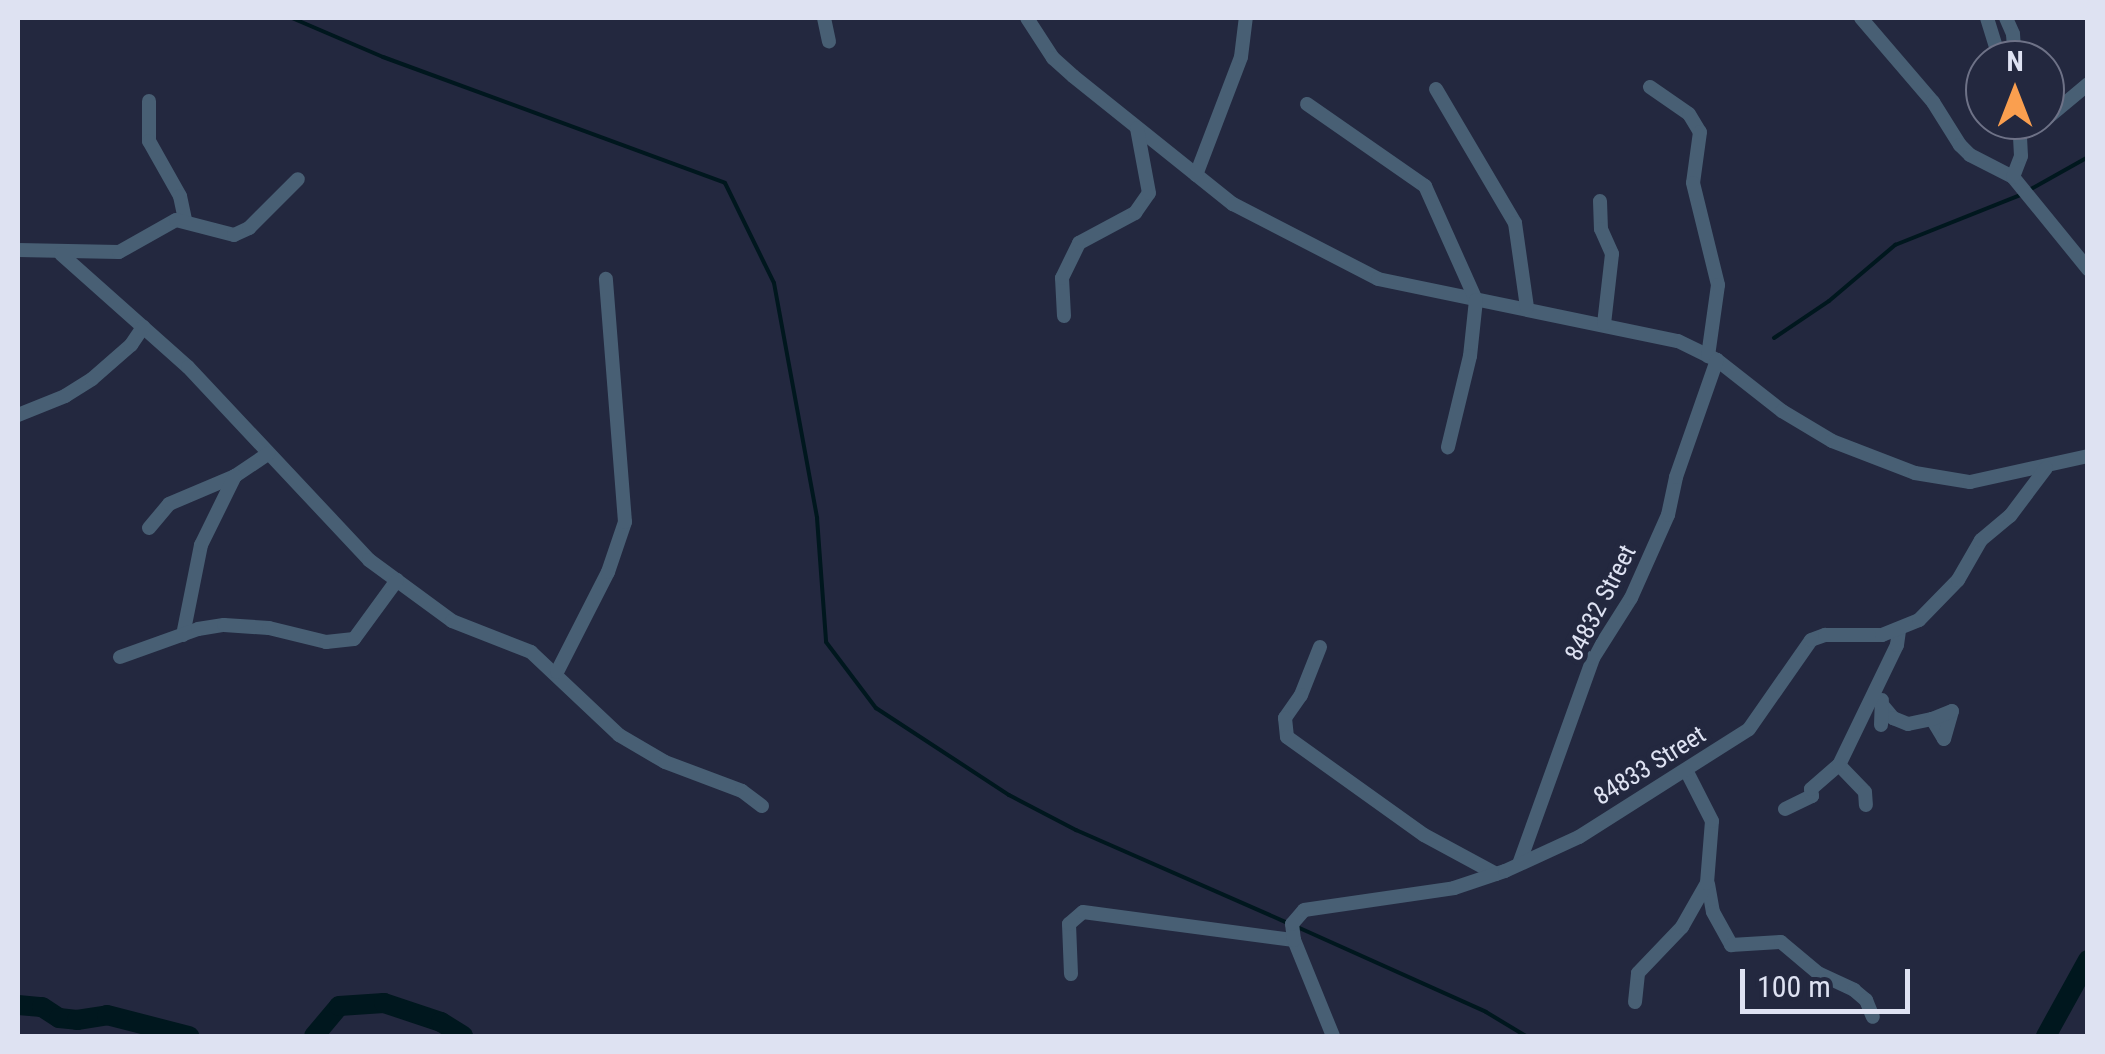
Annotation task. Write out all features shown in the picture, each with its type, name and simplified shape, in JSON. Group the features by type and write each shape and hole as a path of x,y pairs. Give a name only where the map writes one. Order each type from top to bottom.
{"street":[{"path":"824,18 829,42"},
{"path":"1027,18 1053,58 1233,204 1378,279 1678,341 1713,358 1782,411 1832,440 1915,474 1970,482 2088,456"},
{"path":"1196,175 1241,57 1246,18"},
{"path":"1861,18 1933,102 1960,145 1970,156 2013,177 2088,269"},
{"path":"2065,103 2088,84"},
{"name":"84832 Street","path":"1520,864 1535,811 1560,761 1594,658 1631,598 1668,516 1713,358 1718,285 1693,183 1700,132 1689,114 1650,87"},
{"path":"1436,89 1515,223 1527,307"},
{"path":"148,100 149,141 180,196 185,220"},
{"path":"1307,104 1425,186 1476,300 1470,356 1448,447"},
{"path":"1064,316 1062,278 1079,244 1135,213 1149,192 1137,128"},
{"path":"2013,177 2021,140"},
{"path":"18,250 62,254 119,252 140,244 168,221 185,220 225,236 242,233 298,179"},
{"path":"1600,201 1601,229 1612,254 1604,324"},
{"path":"62,254 188,366 344,536 398,580 452,621 531,652 557,672 585,706 619,735 665,762 742,791 762,806"},
{"path":"557,672 618,548 625,522 606,279"},
{"path":"18,415 92,379 131,345 143,326"},
{"path":"149,528 170,504 235,476 268,454"},
{"name":"84833 Street","path":"1294,940 1292,924 1304,910 1454,888 1497,874 1578,837 1686,770 1748,729 1811,640 1899,630 1940,602 1973,558 1981,540 2018,508 2046,468"},
{"path":"183,635 201,545 235,476"},
{"path":"120,657 183,635 248,625 296,637 343,642 361,631 398,580"},
{"path":"1785,809 1812,796 1811,789 1839,765 1898,645 1899,630"},
{"path":"1320,647 1300,696 1284,718 1287,737 1424,835 1497,874"},
{"path":"1878,685 1883,706 1880,725"},
{"path":"1883,706 1893,718 1908,724 1932,719"},
{"path":"1839,765 1865,792 1866,805"},
{"path":"1686,770 1712,821 1708,883 1713,912 1731,945 1781,942 1818,973 1854,990 1866,1000 1873,1017"},
{"path":"1635,1002 1638,973 1682,927 1708,883"},
{"path":"1072,974 1069,924 1083,912 1294,940 1333,1036"}],"waterway":[{"path":"292,18 383,57 725,183 774,283 817,518 826,642 876,708 1009,795 1076,830 1286,922"},
{"path":"2031,189 2088,157"},
{"path":"1774,338 1829,301 1895,245 2023,194"},
{"path":"1295,926 1486,1012 1526,1036"},
{"path":"2046,1036 2088,960"},
{"path":"314,1036 339,1006 384,1003 441,1022 463,1036"},
{"path":"18,1005 42,1007 59,1018 77,1020 107,1015 189,1036"},
{"path":"2037,1036 2048,1028"}]}
